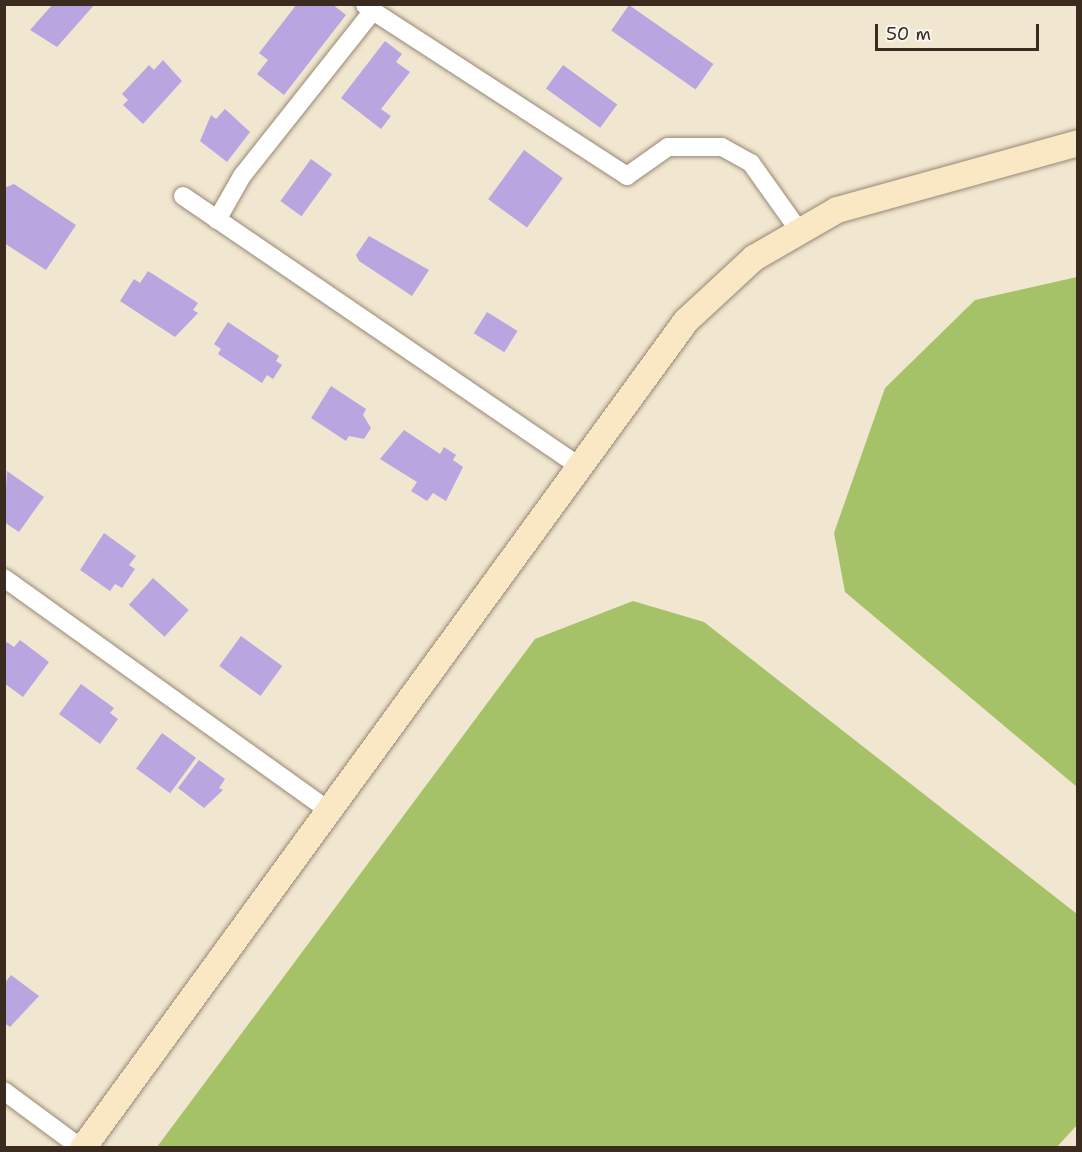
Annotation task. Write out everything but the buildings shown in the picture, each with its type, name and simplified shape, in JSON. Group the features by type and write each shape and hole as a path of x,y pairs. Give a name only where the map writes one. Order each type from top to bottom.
{"street":[{"path":"217,220 242,176 368,8 627,176 668,147 722,147 751,163 800,232"},
{"path":"4,1091 82,1148 577,465 686,321 754,258 837,210 1077,142"},
{"path":"183,196 577,465"},
{"path":"4,578 327,809"}],"green space":[{"path":"1078,277 1077,787 845,592 834,533 885,388 975,300"},
{"path":"633,601 704,622 1077,914 1077,1125 1056,1148 157,1147 535,639"}]}
